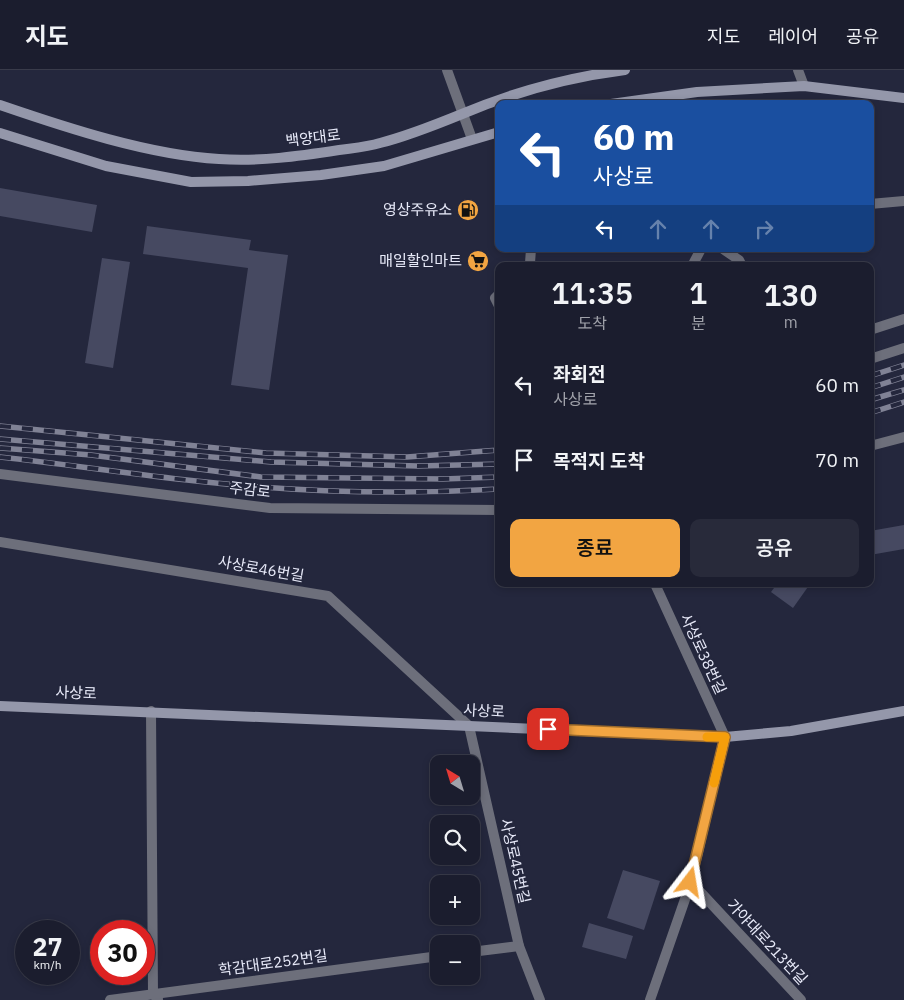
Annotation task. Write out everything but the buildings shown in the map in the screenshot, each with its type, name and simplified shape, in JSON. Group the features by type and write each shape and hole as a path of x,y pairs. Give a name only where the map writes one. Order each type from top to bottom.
{"main road":[{"name":"백양대로","path":"501,100 590,74 625,70"},
{"path":"640,100 697,92 804,86 904,98"},
{"name":"백양대로","path":"0,105 46,121 146,148 219,159 269,158 380,144 440,124 495,102"},
{"path":"0,132 106,166 191,182 321,175 384,166 495,133"},
{"name":"사상로","path":"0,706 725,737 791,731 904,711"}],"street":[{"path":"447,70 472,139"},
{"path":"798,70 804,86"},
{"path":"874,204 904,201"},
{"path":"727,252 740,262"},
{"path":"874,329 904,319"},
{"path":"874,358 904,348"},
{"path":"874,445 904,436"},
{"name":"주감로","path":"0,474 270,508 495,510"},
{"name":"사상로46번길","path":"0,542 328,596 469,726"},
{"name":"사상로38번길","path":"656,587 725,737"},
{"path":"151,711 156,997"},
{"name":"사상로45번길","path":"469,726 519,946 540,1000"},
{"path":"650,1000 690,882 725,737"},
{"name":"가야대로213번길","path":"690,882 801,1000"},
{"path":"480,951 519,946"},
{"name":"학감대로252번길","path":"110,1000 156,997 430,957"}],"railway":[{"path":"874,375 904,365"},
{"path":"874,387 904,377"},
{"path":"874,399 904,390"},
{"path":"874,412 904,402"},
{"path":"0,426 266,453 407,457 495,450"},
{"path":"0,439 271,462 418,466 495,464"},
{"path":"0,448 91,455 261,477 443,479 495,477"},
{"path":"0,457 271,488 385,492 495,489"}],"slow traffic":[{"path":"707,737 725,737 714,783"}],"place":[{"name":"영상주유소","path":"468,210"},
{"name":"매일할인마트","path":"478,261"}],"route":[{"path":"548,729 725,737 690,882"}]}
